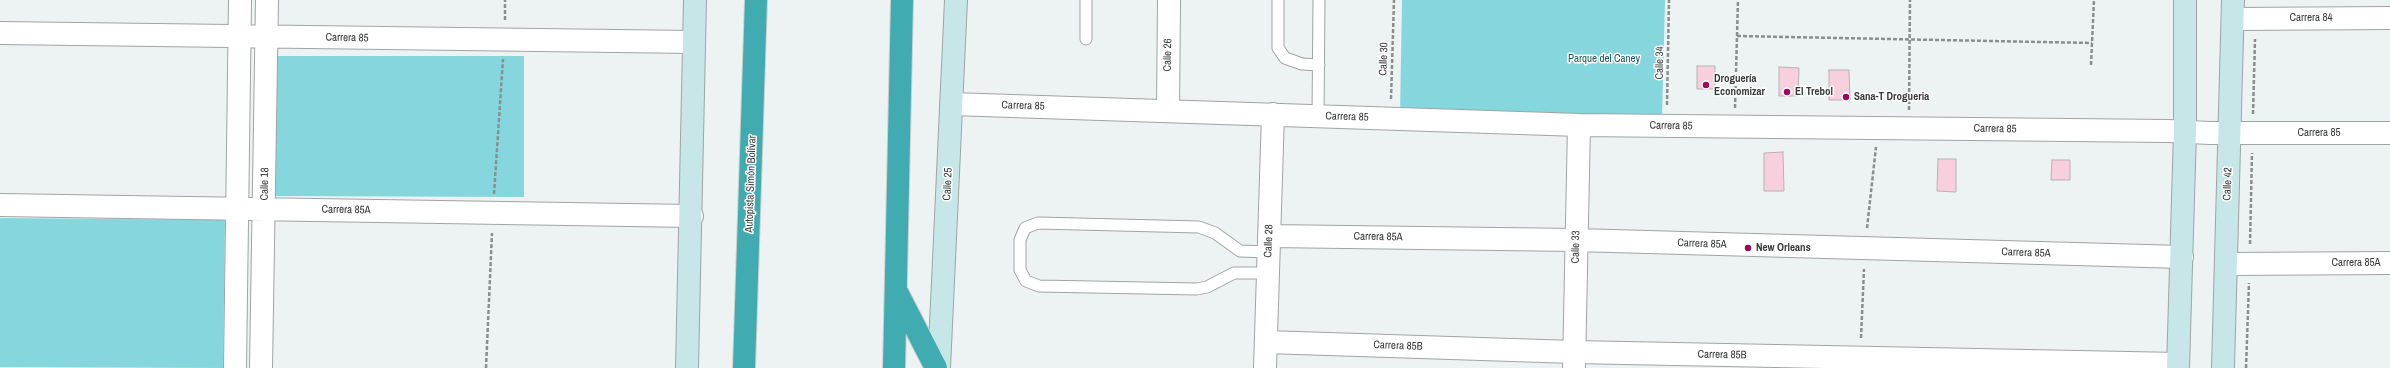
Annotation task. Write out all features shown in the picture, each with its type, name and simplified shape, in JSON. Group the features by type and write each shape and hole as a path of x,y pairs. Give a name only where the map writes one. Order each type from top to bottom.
{"highway":[{"name":"Autopista Simón Bolívar","path":"744,368 756,0"},
{"path":"894,368 902,0"},
{"path":"896,292 936,368"}],"street":[{"path":"235,368 240,0"},
{"name":"Calle 18","path":"261,368 267,0"},
{"path":"687,368 692,216 693,42 695,0"},
{"name":"Calle 25","path":"939,368 956,0"},
{"name":"Calle 26","path":"1168,111 1169,0"},
{"path":"2178,366 2185,131 2186,0"},
{"name":"Carrera 84","path":"2233,9 2255,18 2390,18"},
{"name":"Calle 42","path":"2222,368 2233,9"},
{"name":"Carrera 85","path":"0,33 693,42"},
{"name":"Carrera 85","path":"952,104 1579,125 2185,131 2230,133 2390,133"},
{"name":"Calle 28","path":"1265,368 1273,114"},
{"name":"Calle 33","path":"1574,360 1579,125"},
{"name":"Carrera 85A","path":"0,206 692,216"},
{"name":"Carrera 85A","path":"1269,244 1576,240 2182,257"},
{"name":"Carrera 85A","path":"2226,264 2390,263"},
{"name":"Carrera 85B","path":"1266,342 1574,360 2178,366"}],"lane":[{"path":"1086,0 1086,39"},
{"path":"1278,0 1278,48 1285,58 1302,64 1319,65"},
{"path":"1318,116 1319,0"},
{"path":"1268,274 1234,273 1207,287 1197,289 1039,286 1026,281 1020,270 1020,240 1025,228 1038,223 1199,227 1215,233 1240,251 1269,244"}],"path":[{"path":"486,368 493,212 505,40 506,0"},
{"name":"Calle 30","path":"1390,118 1394,0"},
{"name":"Calle 34","path":"1666,126 1669,0"},
{"path":"1735,126 1738,0"},
{"path":"1909,128 1910,0"},
{"path":"2091,65 2094,0"},
{"path":"2253,116 2255,18"},
{"path":"1737,36 2092,43"}],"green space":[{"name":"Parque del Caney","path":"1402,0 1665,0 1662,119 1400,115"},
{"path":"272,56 524,56 524,197 270,196"},
{"path":"0,218 225,220 223,368 0,367"}],"building":[{"path":"1697,66 1715,66 1715,89 1697,89"},
{"path":"1779,67 1799,68 1798,96 1779,96"},
{"path":"1829,70 1849,70 1850,100 1829,100"},
{"path":"1783,152 1784,191 1764,191 1764,153"},
{"path":"1938,159 1956,159 1956,192 1937,191"},
{"path":"2052,160 2070,160 2070,180 2051,180"}],"place":[{"name":"Droguería Economizar","path":"1706,85"},
{"name":"El Trebol","path":"1787,92"},
{"name":"Sana-T Drogueria","path":"1846,97"},
{"name":"New Orleans","path":"1748,248"}]}
